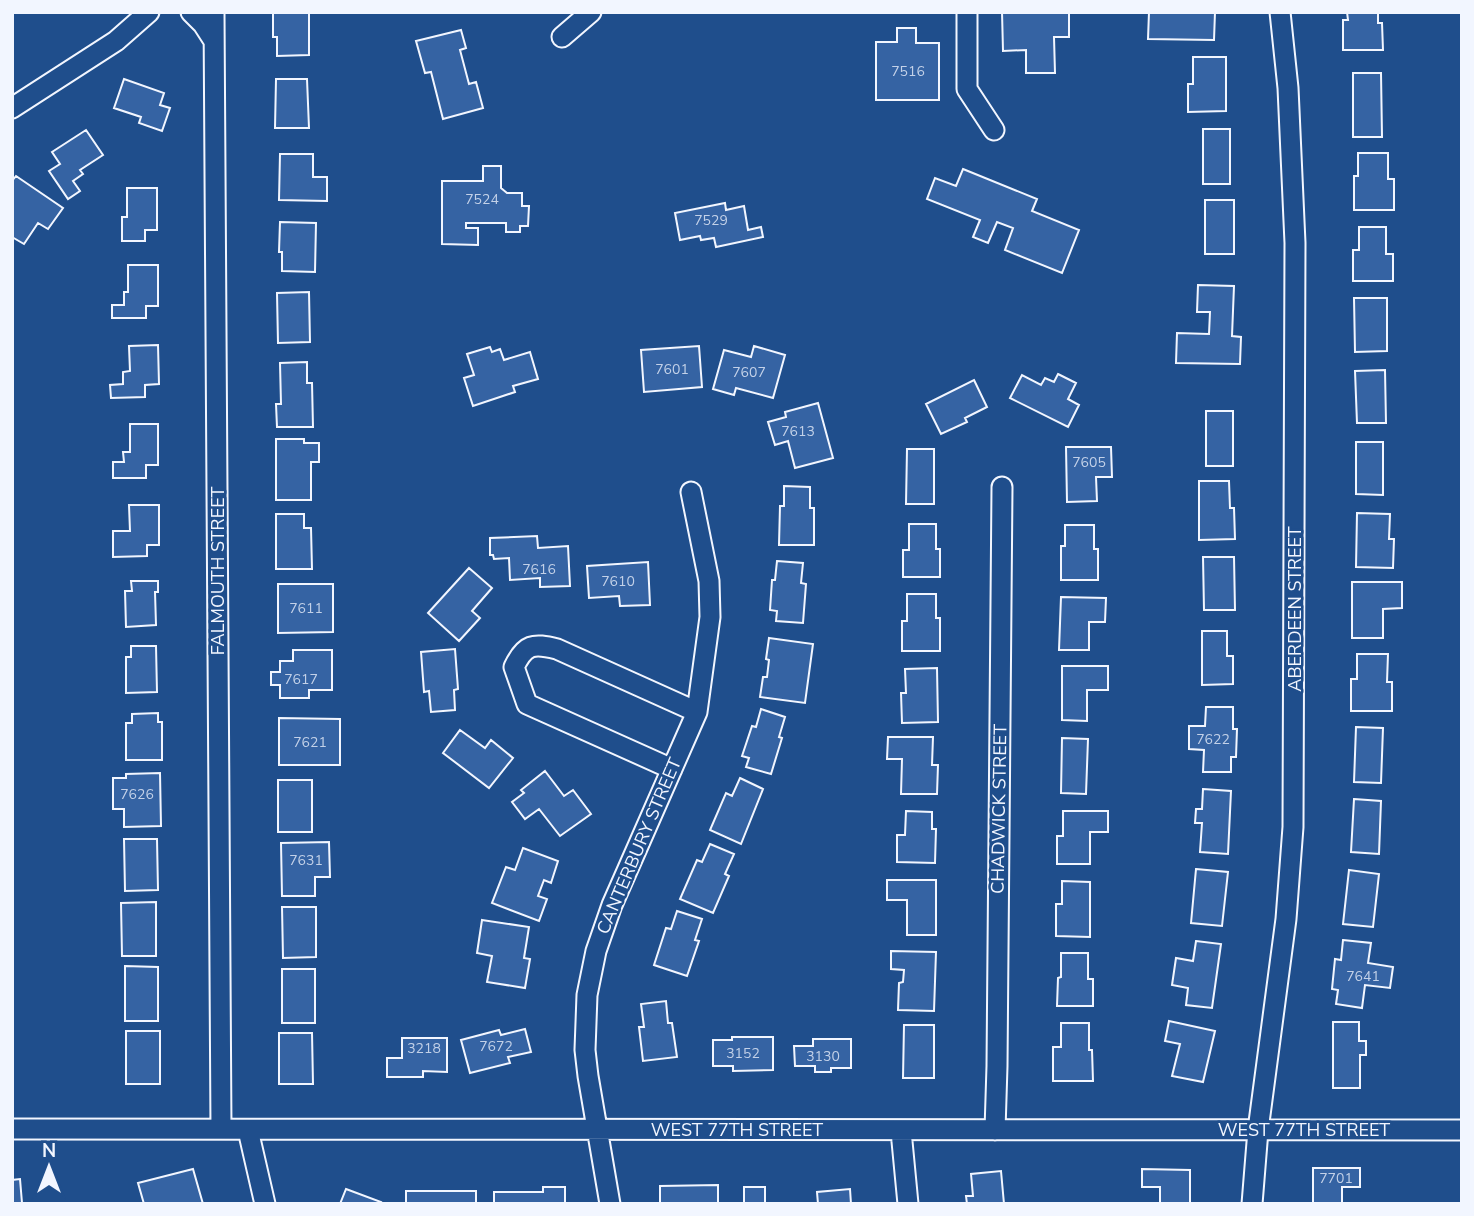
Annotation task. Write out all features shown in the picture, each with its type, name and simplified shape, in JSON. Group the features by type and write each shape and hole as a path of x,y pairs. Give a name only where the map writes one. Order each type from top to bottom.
{"street":[{"path":"12,108 116,41 149,12"},
{"path":"191,12 214,41"},
{"name":"FALMOUTH STREET","path":"214,12 221,1129"},
{"path":"562,37 591,12"},
{"path":"967,12 967,89 994,130"},
{"name":"ABERDEEN STREET","path":"1252,1204 1258,1130 1286,919 1293,827 1295,243 1288,88 1280,12"},
{"name":"CHADWICK STREET","path":"995,1130 1002,486"},
{"name":"CANTERBURY STREET","path":"610,1204 585,1050 587,995 611,905 697,712 710,617 709,581 691,492"},
{"path":"672,769 527,704 514,667 521,653 539,645 557,649 697,712"},
{"name":"WEST 77TH STREET","path":"12,1129 1462,1130"},
{"path":"248,1130 265,1204"},
{"path":"901,1131 908,1204"}],"building":[{"path":"273,12 309,12 309,55 277,56 277,37 273,37"},
{"path":"1002,12 1069,12 1069,37 1054,37 1055,73 1026,73 1026,50 1003,51"},
{"path":"1149,12 1215,12 1214,40 1148,39"},
{"path":"1347,12 1378,12 1378,23 1382,23 1383,50 1343,50 1343,20 1348,20"},
{"path":"897,28 916,28 916,43 939,43 939,100 876,100 876,42 897,42"},
{"path":"461,30 466,48 460,50 469,84 476,82 483,108 443,119 431,72 425,73 416,41"},
{"path":"1193,57 1226,57 1226,111 1188,112 1188,84 1193,84"},
{"path":"1353,73 1381,73 1382,137 1353,137"},
{"path":"124,79 164,93 160,105 170,108 162,131 139,123 141,117 114,108"},
{"path":"276,79 307,79 309,128 275,128"},
{"path":"1203,129 1230,129 1230,184 1203,184"},
{"path":"86,130 103,155 80,170 83,174 73,181 80,191 68,199 49,171 60,164 52,152"},
{"path":"1358,153 1388,153 1388,179 1394,179 1394,210 1354,210 1354,176 1358,176"},
{"path":"280,154 313,154 313,177 327,177 327,201 279,200"},
{"path":"483,166 501,166 501,188 507,193 522,193 522,206 529,206 528,226 520,226 520,232 506,232 506,223 466,223 466,228 478,228 478,245 442,244 442,181 483,181"},
{"path":"963,169 1037,199 1032,211 1079,230 1062,273 1005,250 1013,228 997,222 988,243 973,237 980,220 927,199 935,178 956,186"},
{"path":"16,176 63,208 48,229 38,223 24,244 12,237 12,181"},
{"path":"127,188 157,188 157,230 145,230 145,241 122,241 122,217 127,217"},
{"path":"1205,200 1234,200 1234,254 1205,254"},
{"path":"725,203 726,210 744,206 748,230 761,227 763,237 716,247 714,238 701,240 700,236 680,240 675,213"},
{"path":"280,222 316,223 315,272 282,271 282,252 279,252"},
{"path":"1359,227 1386,227 1386,254 1393,254 1393,281 1353,281 1353,250 1359,250"},
{"path":"128,265 158,265 158,306 146,306 146,318 112,318 112,305 124,305 124,292 128,292"},
{"path":"1198,285 1234,286 1232,336 1241,337 1240,364 1176,363 1177,333 1209,334 1210,312 1197,312"},
{"path":"309,292 310,342 278,343 277,293"},
{"path":"1354,298 1387,298 1387,351 1355,352"},
{"path":"158,345 159,384 145,385 145,397 111,398 110,385 123,384 123,372 130,371 129,346"},
{"path":"699,346 702,387 644,392 641,350"},
{"path":"754,346 785,355 773,398 736,388 734,395 713,389 724,350 751,357"},
{"path":"490,347 492,352 500,349 504,360 530,352 538,379 513,386 515,392 473,406 464,378 474,375 467,354"},
{"path":"307,362 307,383 312,383 313,427 277,427 276,404 281,404 280,363"},
{"path":"1385,370 1386,423 1357,423 1355,371"},
{"path":"1058,374 1076,383 1068,399 1079,405 1068,427 1010,398 1022,375 1041,385 1045,378 1054,382"},
{"path":"974,380 987,407 965,418 967,422 941,434 926,404"},
{"path":"818,403 833,458 795,468 788,441 775,445 768,422 786,417 785,412"},
{"path":"1206,411 1233,411 1233,466 1206,466"},
{"path":"130,424 158,424 158,465 146,465 146,478 113,478 113,462 124,462 123,452 130,452"},
{"path":"276,439 304,439 304,443 319,443 319,462 311,462 311,500 276,500"},
{"path":"1356,442 1383,442 1383,495 1356,494"},
{"path":"1066,447 1111,447 1112,477 1096,477 1097,501 1067,502"},
{"path":"907,449 934,449 934,504 906,504"},
{"path":"1199,481 1229,481 1230,508 1234,508 1235,539 1199,540"},
{"path":"784,486 810,487 810,508 814,508 814,545 779,545 780,506 784,506"},
{"path":"129,505 159,505 159,545 147,545 147,556 113,557 113,531 130,531"},
{"path":"1357,513 1390,514 1389,539 1394,539 1393,568 1356,567"},
{"path":"276,514 304,514 304,528 311,528 312,569 276,569"},
{"path":"909,524 936,524 936,549 940,549 940,577 903,577 903,550 909,550"},
{"path":"1065,525 1094,525 1094,549 1098,549 1098,580 1061,580 1061,546 1065,546"},
{"path":"537,536 538,548 568,546 570,586 540,587 540,578 510,580 509,558 494,559 493,555 490,555 490,538"},
{"path":"1203,557 1234,557 1235,610 1204,610"},
{"path":"777,561 803,563 801,583 806,584 803,623 776,621 777,611 770,610 772,580 775,580"},
{"path":"648,562 650,605 620,606 619,596 589,598 587,566"},
{"path":"469,568 492,588 472,611 480,618 459,641 428,613"},
{"path":"131,581 158,581 158,592 155,592 156,625 126,627 125,591 132,591"},
{"path":"1352,582 1402,582 1402,608 1383,609 1383,638 1352,638"},
{"path":"278,584 333,584 333,632 278,633"},
{"path":"907,594 936,594 936,618 940,618 940,651 902,651 902,621 907,621"},
{"path":"1061,597 1106,598 1105,622 1089,622 1089,650 1059,650"},
{"path":"1202,631 1227,631 1227,656 1233,656 1233,684 1202,685"},
{"path":"769,638 813,644 805,703 760,697 763,677 767,677"},
{"path":"131,646 156,646 157,692 126,693 126,657 131,657"},
{"path":"455,649 458,689 454,690 455,710 431,712 429,691 424,692 421,652"},
{"path":"293,650 332,650 332,690 309,690 309,698 280,698 280,685 271,685 271,672 280,672 280,661 293,661"},
{"path":"1357,654 1388,654 1387,682 1392,682 1392,711 1351,711 1351,679 1357,679"},
{"path":"1062,666 1108,666 1108,690 1087,690 1087,721 1062,720"},
{"path":"937,668 938,722 902,723 901,693 906,693 905,669"},
{"path":"1206,707 1233,707 1233,729 1237,729 1236,757 1231,757 1231,772 1203,772 1204,750 1189,749 1189,726 1205,726"},
{"path":"761,709 785,717 771,774 746,767 749,758 742,756 752,726 756,727"},
{"path":"158,713 158,722 162,722 162,760 126,760 126,723 132,723 132,714"},
{"path":"279,718 340,719 340,765 279,765"},
{"path":"1356,727 1383,728 1381,783 1354,782"},
{"path":"460,730 485,748 491,740 513,758 489,788 443,753"},
{"path":"888,737 933,737 932,765 938,765 937,794 901,794 902,759 887,759"},
{"path":"1062,738 1088,739 1086,794 1061,793"},
{"path":"545,771 564,796 573,790 591,814 560,836 539,809 525,819 512,802 524,793 521,790"},
{"path":"160,773 161,826 124,827 124,809 113,809 113,778 126,778 126,774"},
{"path":"740,778 763,789 741,844 710,830 726,793 732,796"},
{"path":"278,780 312,780 312,832 278,832"},
{"path":"1203,789 1231,791 1228,854 1200,852 1202,823 1195,823 1196,809 1202,809"},
{"path":"1354,799 1381,801 1379,854 1351,852"},
{"path":"906,811 932,812 932,829 936,829 935,863 897,862 897,835 905,835"},
{"path":"1063,811 1108,811 1108,832 1090,832 1090,864 1057,864 1057,836 1063,836"},
{"path":"124,839 157,839 158,890 125,891"},
{"path":"329,842 330,877 315,877 315,896 282,896 281,843"},
{"path":"710,844 734,854 725,874 729,876 713,913 680,899 697,860 702,862"},
{"path":"523,848 558,861 551,883 544,880 538,896 547,899 539,921 492,903 506,867 515,870"},
{"path":"1196,869 1228,872 1222,926 1191,923"},
{"path":"1349,870 1379,874 1373,927 1343,924"},
{"path":"887,880 936,880 936,935 907,935 907,900 887,900"},
{"path":"1062,881 1090,882 1090,937 1056,936 1056,904 1062,904"},
{"path":"156,902 156,956 122,956 121,903"},
{"path":"282,907 316,907 316,957 283,958"},
{"path":"677,911 702,919 695,940 699,941 687,976 654,965 666,928 671,929"},
{"path":"482,920 529,927 524,958 530,959 525,988 487,982 492,956 477,953"},
{"path":"1343,940 1371,943 1368,963 1393,967 1390,988 1365,985 1362,1008 1336,1004 1338,990 1332,989 1335,959 1341,960"},
{"path":"1196,941 1221,944 1212,1008 1186,1005 1188,988 1172,985 1176,958 1193,961"},
{"path":"891,951 936,952 934,1011 898,1010 899,983 903,982 904,970 891,969"},
{"path":"1061,953 1088,953 1088,979 1093,979 1093,1006 1057,1006"},
{"path":"125,966 158,967 158,1021 125,1021"},
{"path":"282,969 315,969 315,1023 282,1023"},
{"path":"666,1001 668,1023 672,1023 677,1057 643,1061 639,1027 644,1027 641,1004"},
{"path":"1169,1021 1215,1031 1203,1082 1172,1076 1180,1044 1165,1041"},
{"path":"1333,1022 1359,1022 1359,1041 1366,1041 1366,1055 1360,1055 1360,1088 1333,1088"},
{"path":"1061,1023 1089,1023 1093,1081 1053,1081 1053,1047 1061,1047"},
{"path":"904,1025 934,1025 934,1078 903,1078"},
{"path":"525,1029 531,1052 508,1057 510,1063 470,1073 461,1040 499,1030 501,1035"},
{"path":"126,1031 160,1031 160,1084 126,1084"},
{"path":"279,1033 312,1033 313,1084 279,1084"},
{"path":"732,1037 773,1037 773,1070 733,1071 733,1066 713,1066 713,1040 732,1040"},
{"path":"402,1038 447,1038 447,1072 423,1071 423,1077 387,1077 387,1058 402,1058"},
{"path":"813,1039 851,1039 851,1068 831,1068 831,1072 815,1072 815,1066 795,1066 794,1046 813,1046"},
{"path":"1313,1168 1360,1168 1360,1187 1342,1187 1342,1204 1313,1204"},
{"path":"193,1169 203,1204 144,1204 138,1183"},
{"path":"1142,1169 1190,1170 1190,1204 1160,1204 1160,1187 1142,1187"},
{"path":"1001,1171 1004,1204 967,1204 966,1196 973,1196 971,1174"},
{"path":"20,1179 22,1203 28,1204 12,1204 12,1180"},
{"path":"718,1185 718,1204 660,1204 660,1186"},
{"path":"543,1187 565,1187 565,1204 494,1204 494,1192 543,1192"},
{"path":"744,1187 765,1187 765,1204 744,1204"},
{"path":"346,1189 381,1202 340,1204"},
{"path":"850,1189 851,1204 818,1204 817,1192"},
{"path":"406,1191 476,1191 476,1204 406,1204"}]}
